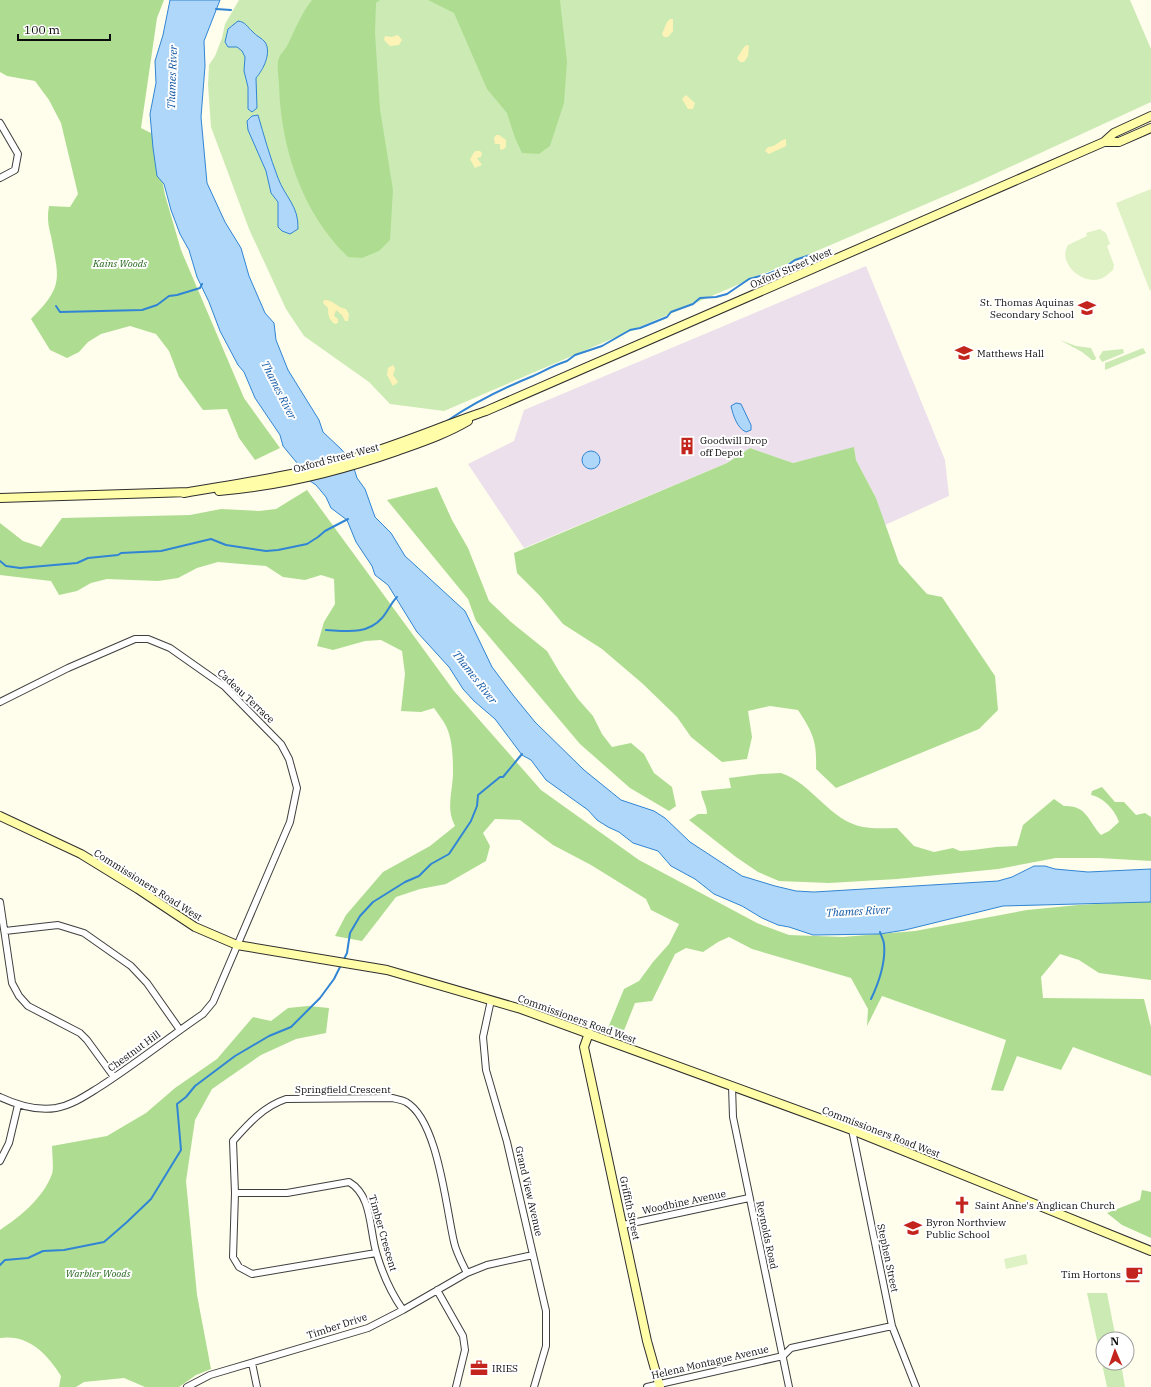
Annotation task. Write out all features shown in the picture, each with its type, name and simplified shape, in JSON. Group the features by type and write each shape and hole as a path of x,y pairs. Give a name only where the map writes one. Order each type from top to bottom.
{"main road":[{"name":"Oxford Street West","path":"0,498 184,493 248,485 337,463 458,424 1104,142 1114,133 1151,116"},
{"name":"Oxford Street West","path":"1104,142 1119,142 1151,128"},
{"name":"Commissioners Road West","path":"0,816 81,854 138,889 195,927 237,945 388,970 491,1000 589,1033 852,1130 1151,1251"},
{"name":"Griffith Street","path":"589,1033 584,1047 647,1341 660,1386"}],"street":[{"path":"0,123 18,154 16,170 0,178"},
{"name":"Cadeau Terrace","path":"0,702 68,668 135,639 148,638 170,648 214,678 266,728 281,744 289,759 297,788 290,822 237,945"},
{"path":"0,902 12,983 19,996 28,1006 80,1033 87,1040 114,1077"},
{"path":"5,931 58,925 84,934 135,970 147,983 180,1030"},
{"name":"Chestnut Hill","path":"0,1097 18,1105 56,1108 75,1102 114,1077 203,1014 213,1002 237,945"},
{"name":"Grand View Avenue","path":"491,1000 483,1037 486,1070 507,1142 546,1311 548,1334 534,1387"},
{"name":"Reynolds Road","path":"732,1086 733,1117 789,1387"},
{"name":"Springfield Crescent","path":"376,1253 252,1274 240,1267 233,1257 235,1193 233,1142 272,1103 286,1099 307,1098 392,1098 405,1101 415,1109 431,1139 444,1183 454,1244 467,1273"},
{"path":"0,1161 9,1143 18,1105"},
{"name":"Stephen Street","path":"852,1130 892,1326 916,1387"},
{"name":"Timber Crescent","path":"235,1193 286,1193 350,1182 359,1188 364,1198 376,1253 391,1292 403,1310"},
{"name":"Woodbine Avenue","path":"623,1225 749,1198"},
{"name":"Timber Drive","path":"187,1387 210,1375 368,1328 403,1310 467,1273 487,1265 533,1254"},
{"path":"437,1290 463,1336 465,1350 456,1387"},
{"name":"Helena Montague Avenue","path":"647,1387 660,1386 783,1356 791,1348 892,1326"},
{"path":"252,1363 257,1387"}],"shaded area":[{"path":"866,266 945,460 949,496 885,525 876,498 856,460 854,448 793,463 750,448 727,463 524,548 468,464 514,441 524,410"}],"green space":[{"name":"Kains Woods","path":"0,0 164,0 157,18 141,128 155,135 155,144 165,195 181,250 244,398 280,448 255,460 239,438 227,409 203,410 179,377 169,351 156,334 130,326 101,334 88,342 79,352 67,358 50,350 31,319 49,298 54,290 56,281 56,262 48,221 49,206 70,207 78,194 61,123 49,100 35,81 7,76 0,72"},
{"path":"239,0 1130,0 1151,49 1151,102 975,183 444,411 390,404 369,382 304,336 286,309 249,229 211,127 208,85 209,65 215,56 222,38 225,24"},
{"path":"312,0 380,0 376,3 375,33 380,109 393,190 390,240 379,251 362,258 348,257 332,240 318,220 306,200 297,178 284,133 278,61 301,16"},
{"path":"428,0 560,0 567,62 564,103 550,146 539,154 522,153 515,138 507,113 487,89 454,13"},
{"path":"1151,189 1151,290 1150,291 1116,203"},
{"path":"1100,229 1106,233 1110,244 1107,246 1114,265 1113,270 1102,278 1093,280 1086,279 1073,271 1066,259 1065,252 1068,245 1087,236 1086,233"},
{"path":"1060,340 1076,346 1091,348 1096,358 1095,360 1092,360 1082,352"},
{"path":"1143,348 1146,353 1105,370 1105,363"},
{"path":"1123,349 1124,353 1102,362 1099,357 1103,351"},
{"path":"854,447 856,460 876,498 899,563 927,594 942,597 995,676 998,710 979,729 836,788 816,769 815,744 811,731 798,710 770,706 748,711 752,737 747,759 722,762 691,737 677,717 643,684 602,649 563,624 540,596 517,573 514,553 727,463 750,448 793,463"},
{"path":"437,487 452,520 468,548 489,601 511,622 547,651 578,699 593,716 602,734 612,747 631,743 644,754 654,773 672,787 676,806 669,811 630,788 580,744 476,621 468,599 387,500"},
{"path":"307,490 454,691 541,790 639,860 757,923 789,935 843,937 915,931 1027,910 1078,905 1151,901 1151,980 1099,973 1079,960 1060,954 1041,977 1043,998 1144,999 1151,1027 1151,1076 1073,1047 1061,1070 1017,1056 1003,1091 991,1090 1006,1040 882,996 867,1026 868,1009 851,978 752,949 729,937 703,952 686,948 675,954 652,1001 635,1003 623,1033 608,1028 624,989 639,981 669,944 679,924 651,910 646,899 591,865 553,845 520,820 495,819 483,833 490,846 486,861 446,884 420,889 396,897 362,941 335,936 346,915 383,872 430,846 455,826 452,820 450,807 453,763 448,732 446,726 434,708 421,712 401,711 405,674 402,651 381,640 365,641 333,650 317,646 324,622 335,604 334,579 321,575 305,580 283,577 266,566 218,562 197,568 178,578 158,581 107,579 91,583 77,591 59,595 51,581 0,575 0,523 23,541 41,547 62,518 190,515 221,509 259,511 276,509"},
{"path":"781,773 802,785 831,810 851,823 867,828 897,828 914,846 934,852 953,848 960,851 1017,846 1023,825 1054,799 1064,806 1072,806 1082,811 1101,835 1109,831 1119,822 1115,813 1104,801 1091,795 1092,791 1102,787 1115,802 1124,802 1136,815 1145,813 1151,817 1151,861 1099,858 1056,858 998,869 897,879 829,883 779,881 758,872 736,857 689,820 698,814 707,814 701,791 731,788 729,778"},
{"name":"Warbler Woods","path":"308,1006 329,1008 326,1033 296,1039 261,1055 212,1089 195,1120 186,1181 197,1295 211,1369 196,1375 179,1387 145,1387 124,1378 84,1382 76,1387 59,1387 61,1376 50,1360 36,1347 20,1339 0,1338 0,1230 16,1219 30,1206 48,1183 53,1171 52,1146 107,1136 146,1113 175,1088 217,1059 253,1017 271,1021 288,1008"},
{"path":"1142,1190 1151,1192 1151,1238 1122,1225 1107,1213 1140,1200"},
{"path":"1026,1254 1028,1264 1006,1269 1004,1259"},
{"path":"1087,1293 1107,1293 1114,1331 1095,1331"},
{"path":"1104,1371 1122,1371 1125,1387 1107,1387"}],"sand":[{"path":"670,19 673,19 673,31 668,37 664,37 662,34 667,22"},
{"path":"398,35 402,40 399,45 390,46 384,40 385,36 391,37"},
{"path":"747,45 749,46 748,56 744,62 740,62 737,58"},
{"path":"686,95 695,103 693,109 688,109 682,99"},
{"path":"496,135 499,135 506,140 506,147 502,150 500,149 500,144 495,144 494,138"},
{"path":"786,139 786,146 769,154 765,151 768,147"},
{"path":"475,151 480,151 482,153 481,157 477,158 482,165 475,168 470,159"},
{"path":"324,300 331,301 346,309 349,314 348,321 345,321 342,315 336,310 334,316 338,319 338,323 335,324 331,321 328,308 323,303"},
{"path":"393,365 395,369 393,375 398,382 393,386 387,375 388,368"}],"water":[{"name":"Thames River","path":"170,0 220,0 204,41 205,66 201,117 207,183 225,222 241,248 249,276 265,313 274,323 276,340 288,370 319,420 323,432 352,462 357,478 365,489 375,517 391,533 405,556 465,611 492,667 535,722 584,770 621,800 654,811 665,818 690,842 742,876 796,891 814,892 998,881 1012,877 1034,866 1045,866 1055,869 1088,872 1151,869 1151,902 1003,906 905,930 880,934 813,935 778,925 762,918 742,906 714,894 695,879 671,866 658,851 633,843 619,832 597,820 588,810 546,780 531,760 522,755 495,719 474,701 463,689 449,667 417,632 388,585 375,575 372,566 356,542 347,520 331,508 326,497 316,485 304,477 297,463 283,446 280,435 255,398 244,372 238,365 220,331 209,302 197,277 189,250 180,234 171,210 164,184 157,176 150,114 156,83 155,61 163,35"},
{"path":"238,21 245,24 265,42 268,51 266,61 256,78 257,108 252,112 248,109 248,87 244,71 245,57 242,51 237,47 228,47 225,42 228,29"},
{"path":"258,115 278,178 294,208 298,221 298,229 290,234 282,231 278,227 278,202 271,193 266,171 248,130 247,121 252,116"},
{"path":"736,403 741,404 751,425 751,430 746,432 740,428 734,417 731,406"},
{"path":"591,451 597,454 600,460 597,466 591,469 585,466 582,460 585,454"}],"waterway":[{"path":"216,9 231,10"},
{"path":"447,421 488,396 567,361 575,355 602,346 630,330 640,328 667,317 671,312 693,304 700,298 716,297 727,294 749,279 768,274 785,267 795,260 810,255"},
{"path":"56,306 60,312 142,310 157,305 169,296 200,288 202,284"},
{"path":"0,561 6,566 20,568 77,563 88,558 118,555 121,553 161,551 211,539 226,545 266,551 278,550 307,544 325,531 348,519"},
{"path":"326,630 356,631 370,627 382,618 397,597"},
{"path":"343,961 347,953 350,933 360,916 373,902 405,882 419,876 431,864 449,854 471,821 477,806 478,795 500,777 503,777 522,754"},
{"path":"871,999 879,979 884,958 884,942 880,932"},
{"path":"0,1265 5,1260 28,1258 43,1251 64,1250 104,1242 127,1222 151,1199 181,1150 177,1104 186,1097 195,1086 235,1056 269,1036 291,1027 320,998 334,979 341,965"}],"place":[{"name":"St. Thomas Aquinas Secondary School","path":"1087,308"},
{"name":"Matthews Hall","path":"964,353"},
{"name":"Goodwill Drop off Depot","path":"687,446"},
{"name":"Saint Anne's Anglican Church","path":"962,1205"},
{"name":"Byron Northview Public School","path":"913,1228"},
{"name":"Tim Hortons","path":"1134,1274"},
{"name":"IRIES","path":"479,1368"}]}
